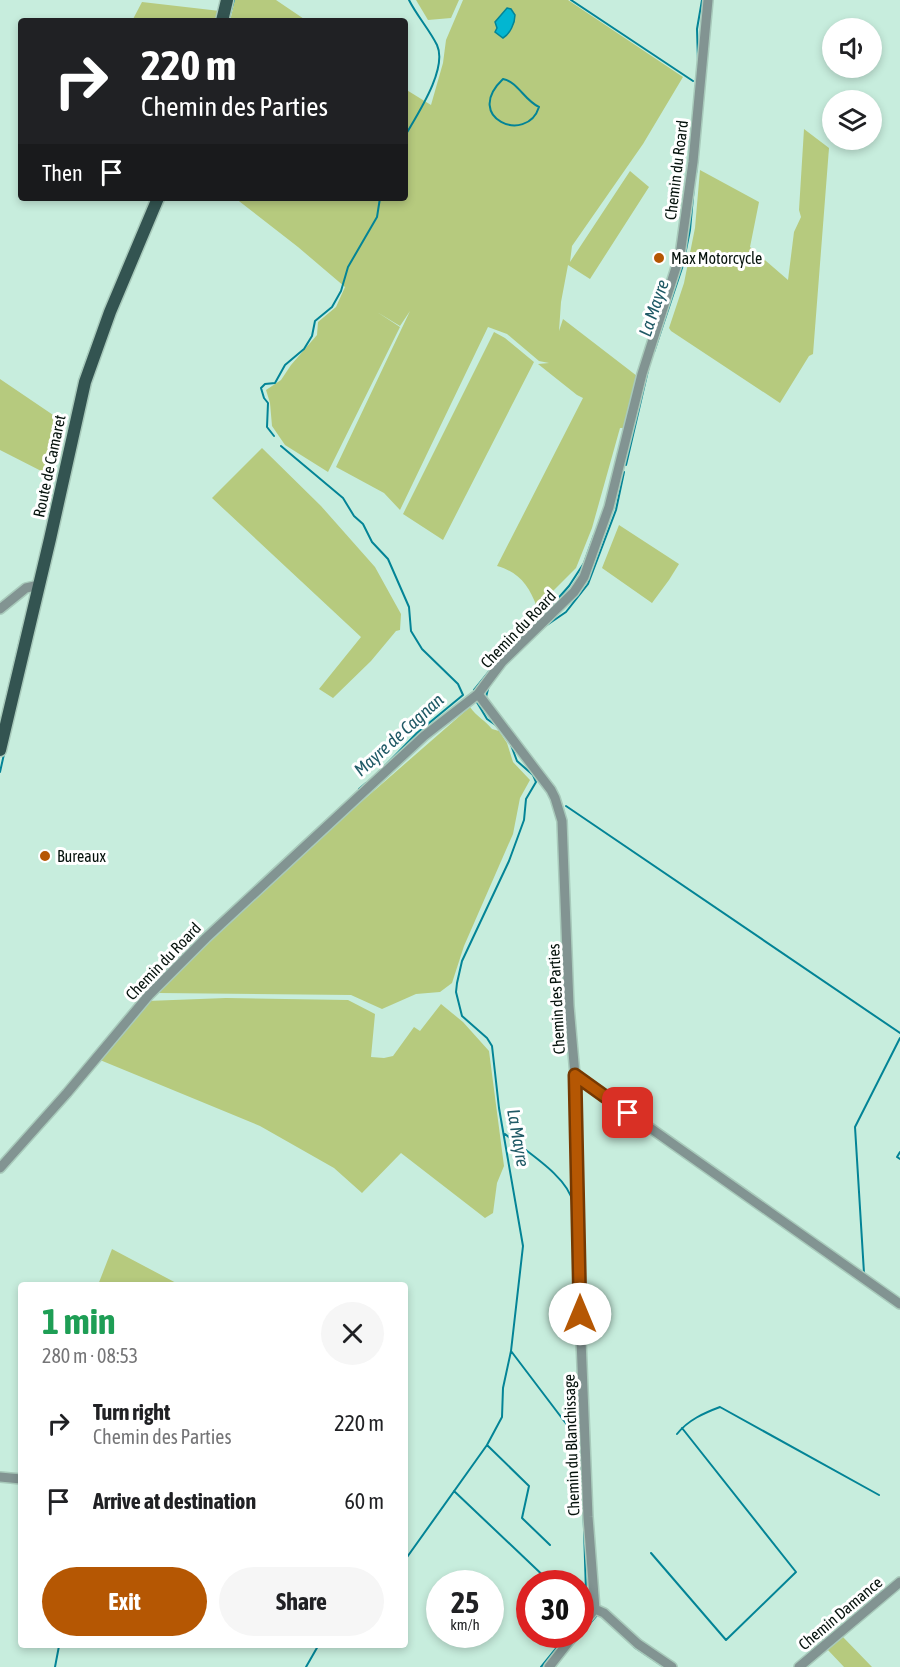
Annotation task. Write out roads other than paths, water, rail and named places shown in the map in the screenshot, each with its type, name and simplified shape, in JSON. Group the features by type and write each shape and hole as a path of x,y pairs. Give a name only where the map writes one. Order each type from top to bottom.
{"main road":[{"path":"223,18 227,0"},
{"name":"Route de Camaret","path":"0,750 85,382 110,312 157,201"}],"street":[{"name":"Chemin du Roard","path":"0,1168 67,1093 149,995 206,938 424,736 478,694 502,662 574,592 584,577 609,507 642,374 680,255 693,162 708,0"},
{"path":"0,609 26,588 39,585"},
{"name":"Chemin des Parties","path":"478,694 551,790 562,821 569,1006 575,1075 900,1304"},
{"name":"Chemin du Blanchissage","path":"575,1075 580,1314 588,1517 595,1609"},
{"path":"0,1477 18,1479"},
{"name":"Chemin Damance","path":"799,1667 900,1582"},
{"path":"595,1609 604,1613 638,1644 672,1667"},
{"path":"549,1667 564,1648"}],"water":[{"path":"507,8 511,9 515,18 510,31 503,38 495,32 497,28 495,22"}],"waterway":[{"path":"229,18 234,0"},
{"name":"Mayre de Cagnan","path":"408,131 430,92 439,55 434,39 409,0"},
{"path":"571,0 693,81"},
{"name":"La Mayre","path":"698,61 697,29 702,0"},
{"path":"503,79 513,84 539,107 532,118 523,124 512,125 501,122 493,115 490,105 492,93 503,79"},
{"name":"La Mayre","path":"696,174 698,153"},
{"name":"La Mayre","path":"654,352 683,265 690,230 694,186"},
{"path":"120,273 151,201"},
{"name":"Mayre de Cagnan","path":"274,436 267,427 268,403 261,388 265,384 275,383 285,365 304,349 312,336 315,321 332,307 341,291 348,267 377,217 380,201"},
{"path":"72,414 80,378 94,339"},
{"name":"La Mayre","path":"626,465 649,366"},
{"name":"Mayre de Cagnan","path":"281,446 343,498 354,516 363,524 372,542 388,559 409,607 411,631 422,649 458,684 463,695 417,733 377,774"},
{"path":"544,627 566,612 588,584 616,510 624,472"},
{"name":"La Mayre","path":"539,620 569,586 584,563 594,535"},
{"name":"La Mayre","path":"474,690 504,653 537,622"},
{"path":"3,712 23,627"},
{"path":"486,697 489,685"},
{"name":"La Mayre","path":"475,699 487,719 497,726"},
{"name":"La Mayre","path":"511,745 517,761 533,775 536,782 526,799 524,820 509,861 462,961 456,992 462,1016 487,1038 492,1046 499,1108 523,1246 511,1351 580,1442 581,1453"},
{"path":"0,772 4,754"},
{"name":"Mayre de Cagnan","path":"359,789 366,783"},
{"path":"566,806 900,1033"},
{"path":"864,1273 855,1127 900,1038"},
{"path":"505,1134 555,1174 563,1183 573,1203"},
{"path":"900,1152 897,1157 900,1159"},
{"path":"408,1556 487,1445 502,1417 503,1388 511,1351"},
{"path":"677,1434 702,1414 720,1407 879,1495"},
{"path":"651,1553 726,1640 796,1572 682,1428"},
{"path":"487,1445 529,1486 522,1518 550,1545"},
{"path":"454,1491 537,1570"},
{"name":"La Mayre","path":"583,1497 585,1570"},
{"path":"594,1619 597,1615"},
{"name":"La Mayre","path":"634,1647 664,1667"},
{"path":"55,1667 59,1648"},
{"path":"306,1667 317,1648"},
{"path":"541,1667 556,1648"}],"place":[{"name":"Max Motorcycle","path":"659,258"},
{"name":"Bureaux","path":"45,856"}]}
